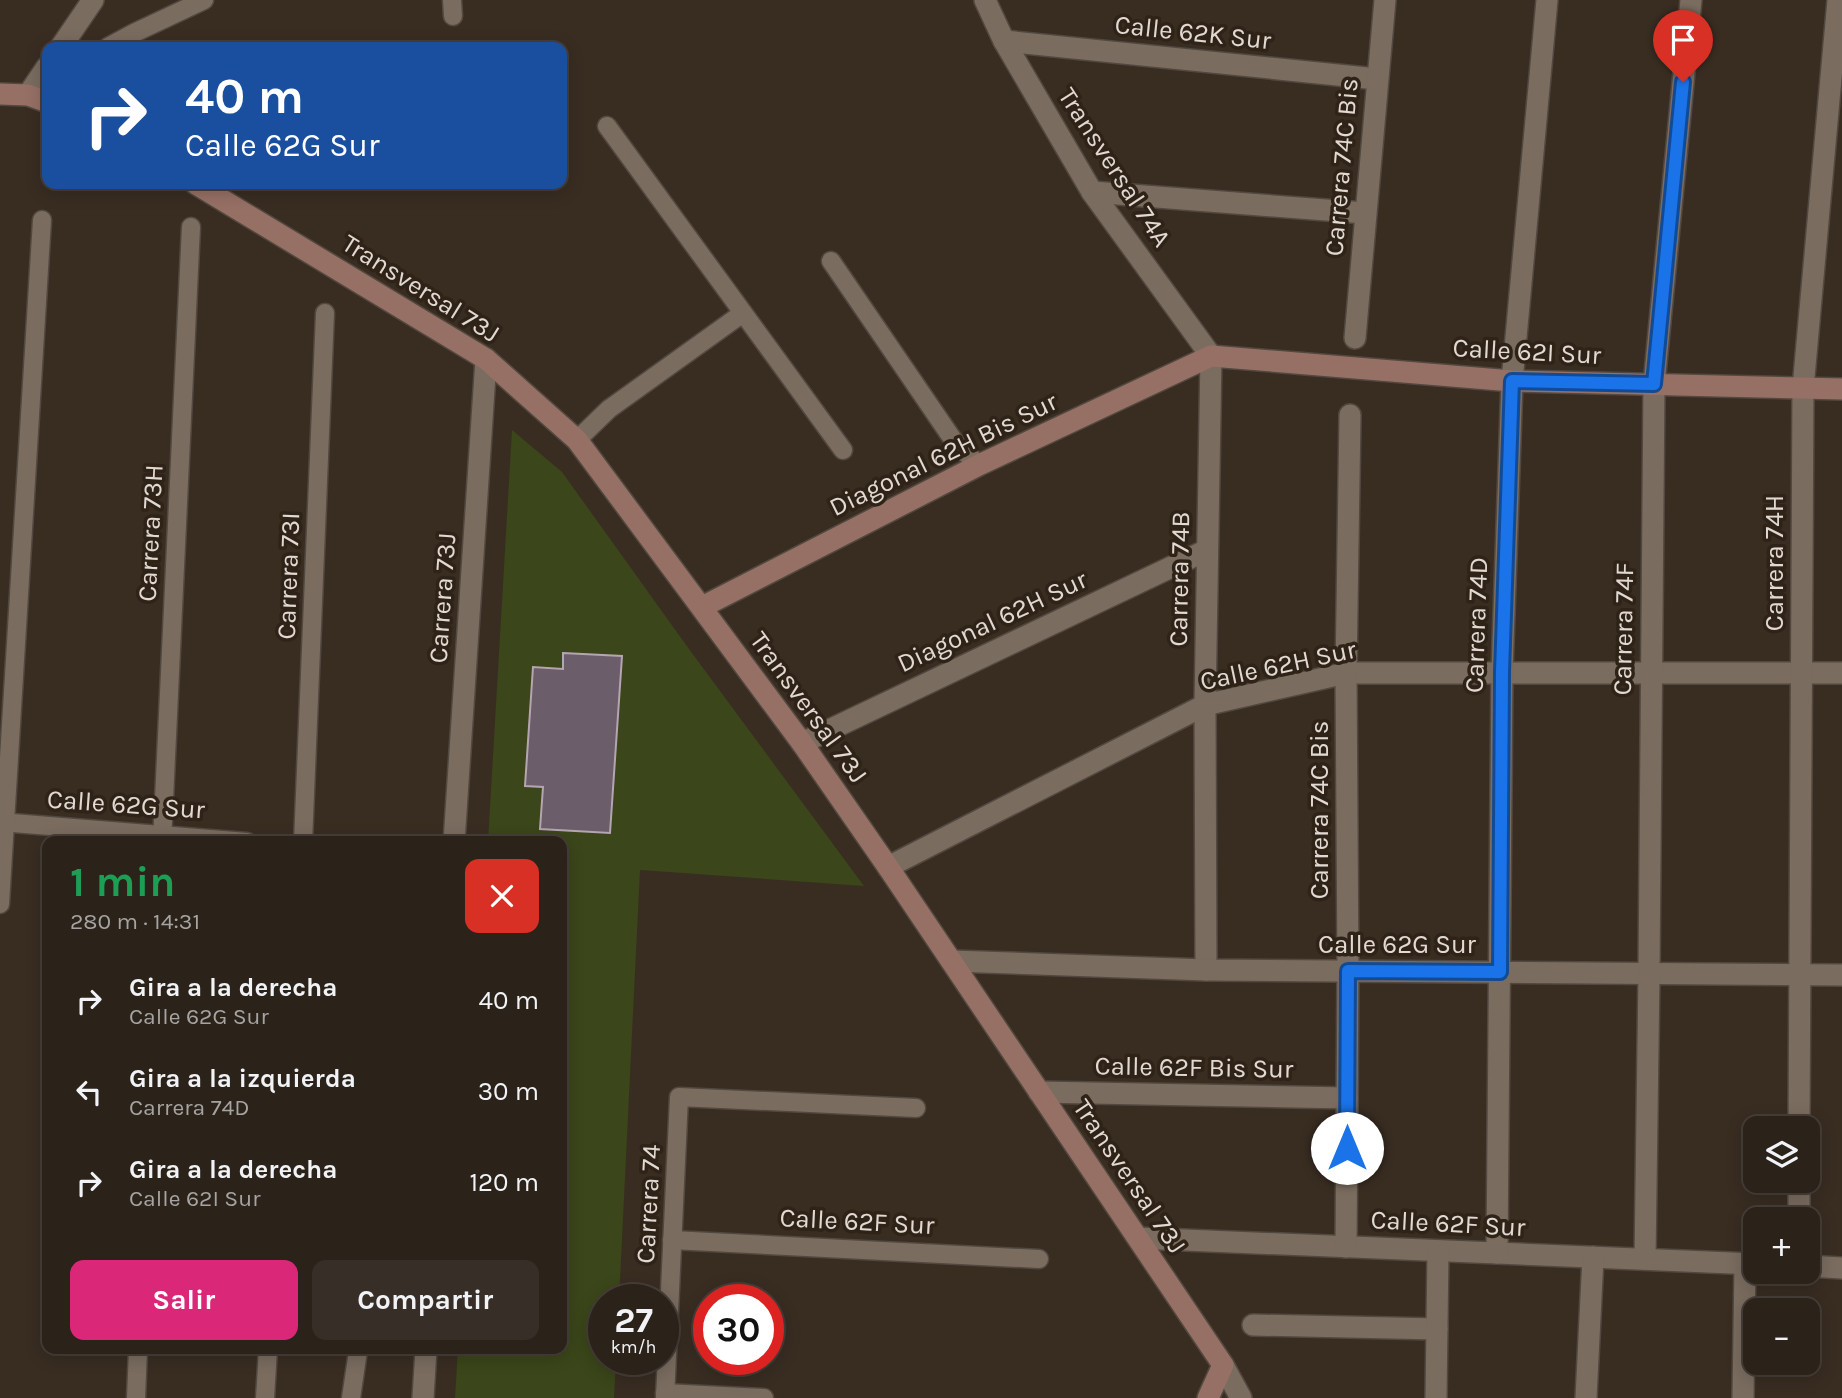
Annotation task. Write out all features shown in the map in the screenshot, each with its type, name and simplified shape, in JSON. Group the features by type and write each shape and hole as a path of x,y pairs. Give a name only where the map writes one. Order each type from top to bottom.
{"street":[{"path":"64,42 93,0"},
{"name":"Transversal 74A","path":"985,0 1004,41 1092,192 1211,356"},
{"name":"Carrera 74C Bis","path":"1354,338 1385,0"},
{"name":"Carrera 74D","path":"1497,1253 1502,672 1512,381 1547,0"},
{"name":"Carrera 74F","path":"1645,1259 1654,384 1691,0"},
{"name":"Carrera 74H","path":"1799,1116 1803,388 1838,0"},
{"name":"Calle 62K Sur","path":"1004,41 1377,79"},
{"path":"0,94 42,100"},
{"name":"Transversal 73J","path":"204,189 486,359 577,440 802,743 888,867 1223,1365 1241,1398"},
{"path":"1092,192 1366,212"},
{"name":"Calle 62I Sur","path":"1211,356 1512,381 1842,389"},
{"name":"Diagonal 62H Bis Sur","path":"702,607 979,465 1211,356"},
{"name":"Carrera 74B","path":"1206,970 1205,705 1211,356"},
{"name":"Carrera 73J","path":"454,836 486,359"},
{"name":"Carrera 74C Bis","path":"1346,1247 1346,673 1350,415"},
{"name":"Diagonal 62H Sur","path":"802,743 1207,550"},
{"name":"Calle 62H Sur","path":"888,867 1205,705 1346,673 1842,673"},
{"name":"Calle 62G Sur","path":"951,961 1206,970 1842,975"},
{"name":"Calle 62F Bis Sur","path":"1040,1092 1347,1098"},
{"name":"Calle 62F Sur","path":"1138,1238 1743,1264"},
{"path":"1436,1398 1438,1251"},
{"path":"1586,1398 1593,1257"},
{"path":"1820,1267 1842,1268"},
{"path":"1742,1398 1749,1284"},
{"path":"1254,1325 1437,1329"},
{"path":"423,1398 426,1354"},
{"path":"1208,1398 1223,1365"}],"lane":[{"path":"117,42 204,0"},
{"path":"607,126 843,450"},
{"path":"0,904 42,220"},
{"name":"Carrera 73H","path":"162,836 191,227"},
{"path":"831,261 956,444 979,465"},
{"name":"Carrera 73I","path":"303,836 325,313"},
{"path":"577,440 609,409 743,313"},
{"name":"Calle 62G Sur","path":"3,822 142,836"},
{"name":"Carrera 74","path":"665,1396 679,1097 916,1108"},
{"name":"Calle 62F Sur","path":"672,1240 1039,1259"},
{"path":"136,1398 138,1354"},
{"path":"265,1398 268,1354"},
{"path":"351,1398 358,1354"},
{"path":"665,1396 764,1398"}],"green space":[{"path":"512,430 562,472 864,886 640,870 620,1284 588,1284 588,1375 615,1375 614,1398 455,1398 458,1354 567,1354 567,836 488,836"}],"building":[{"path":"563,653 622,656 610,833 540,829 543,787 525,786 533,667 563,669"}],"route":[{"path":"1347,1148 1348,971 1500,972 1502,672 1512,381 1654,384 1683,82"}]}
